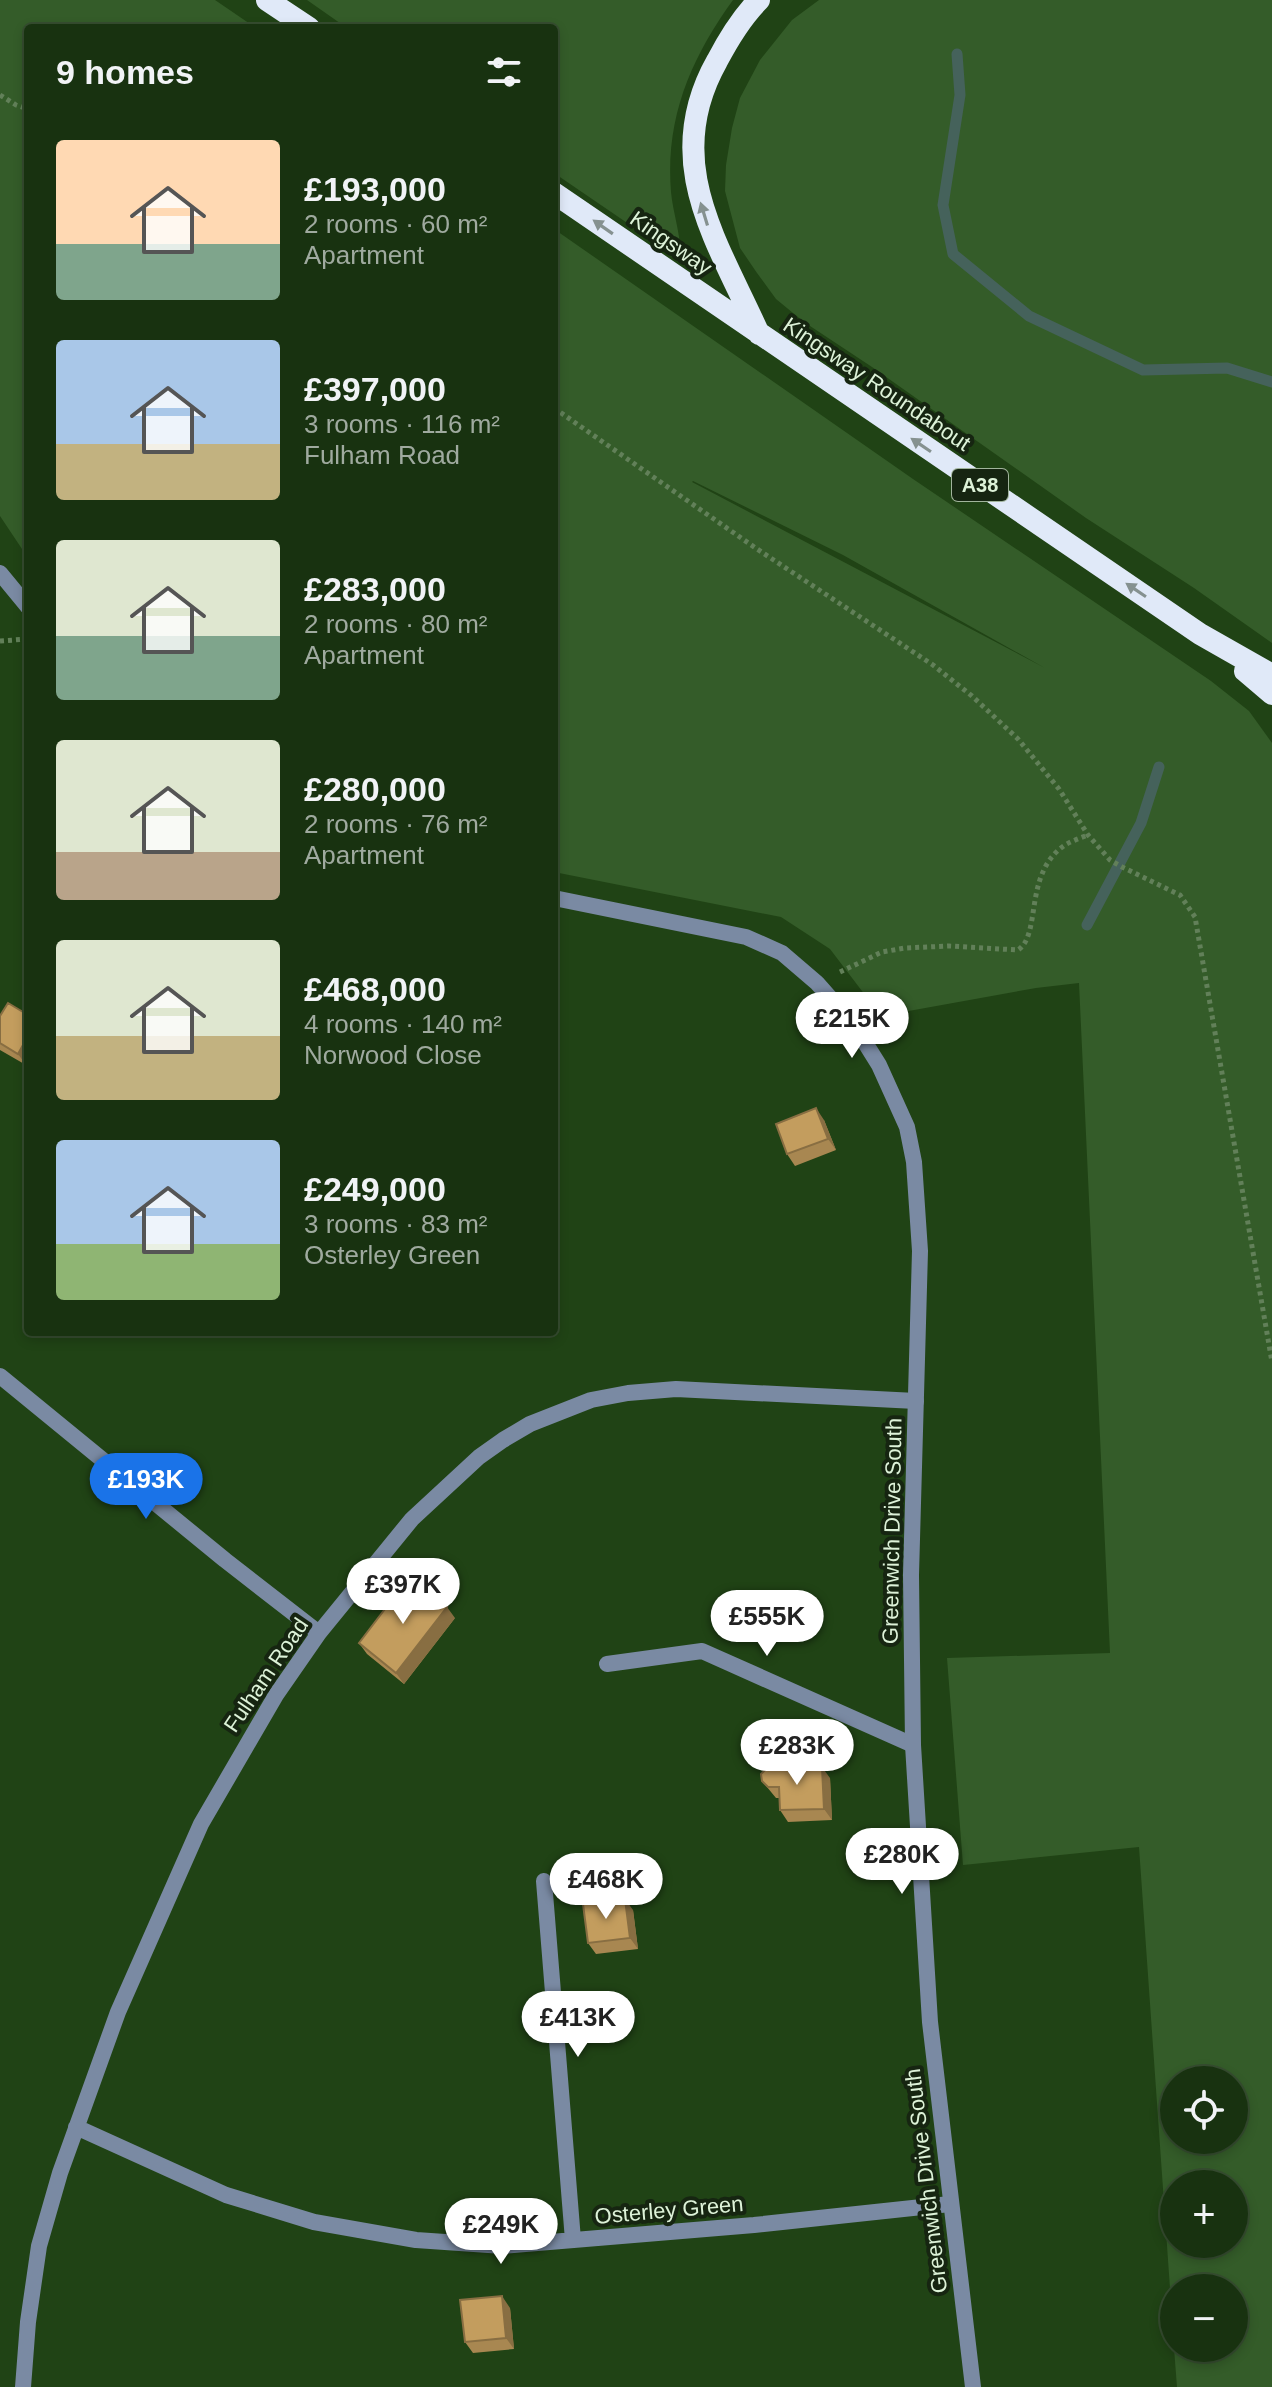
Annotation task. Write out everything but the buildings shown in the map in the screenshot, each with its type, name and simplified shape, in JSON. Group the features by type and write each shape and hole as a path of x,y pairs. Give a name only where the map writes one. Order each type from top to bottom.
{"highway":[{"path":"267,0 303,24"},
{"name":"Kingsway Roundabout","path":"759,0 708,76 696,115 692,148 698,194 707,225 759,335 1200,634 1272,675"},
{"name":"Kingsway","path":"558,196 759,335"},
{"name":"A38","path":"1200,634 1272,694"}],"street":[{"path":"0,573 24,602"},
{"name":"Greenwich Drive South","path":"558,899 746,937 782,953 817,983 854,1025 879,1065 907,1127 914,1162 920,1251 911,1575 913,1745 930,2022 973,2387"},
{"path":"0,1376 319,1633"},
{"name":"Fulham Road","path":"23,2387 39,2246 60,2173 118,2012 201,1824 276,1695 319,1633 412,1519 479,1457 530,1424 591,1400 676,1389 916,1401"},
{"path":"607,1664 702,1651 913,1745"},
{"path":"544,1881 573,2240"},
{"name":"Osterley Green","path":"76,2127 226,2195 314,2222 416,2240 503,2246 754,2225 950,2204"}],"path":[{"path":"0,95 24,108"},
{"path":"558,411 757,549 933,665 1018,739 1059,789 1088,835 1115,863 1180,895 1195,917 1272,1362"},
{"path":"0,641 24,639"},
{"path":"817,983 882,952 905,948 949,946 1018,950 1028,940 1036,887 1050,859 1064,846 1088,835"}],"green space":[{"path":"0,0 215,0 250,24 24,24 24,552 0,516"},
{"path":"307,0 733,0 693,67 677,114 670,165 680,259 558,176 558,24 341,24"},
{"path":"819,0 1272,0 1272,643 804,322 776,299 757,273 740,248 725,191 732,128 740,98 760,60 792,20"},
{"path":"558,232 913,479 1211,681 1249,711 1272,743 1272,2387 1177,2387 1175,2362 1248,2362 1248,2274 1169,2274 1168,2258 1248,2258 1248,2170 1162,2170 1161,2154 1248,2154 1248,2066 1160,2066 1160,2146 1139,1847 963,1865 947,1658 1110,1653 1079,983 881,1016 830,949 781,917 558,873","holes":["692,482 843,555 1045,668"]}],"waterway":[{"path":"957,54 960,95 943,205 953,254 1029,316 1143,370 1227,368 1272,382"},
{"path":"1087,925 1141,823 1159,767"}]}
